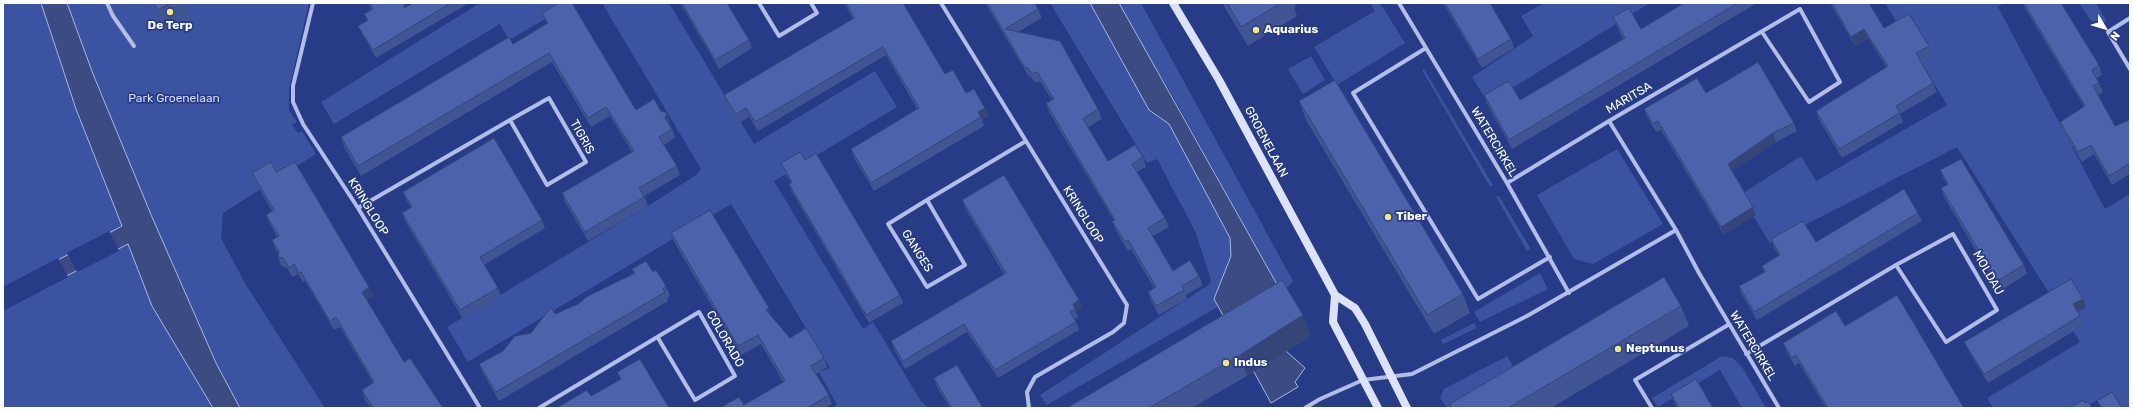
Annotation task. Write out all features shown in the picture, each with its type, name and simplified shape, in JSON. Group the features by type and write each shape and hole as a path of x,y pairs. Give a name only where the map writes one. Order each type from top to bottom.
{"street":[{"path":"107,3 113,16 134,46"},
{"name":"KRINGLOOP","path":"313,3 293,86 294,102 303,124 358,208 480,408"},
{"path":"759,3 779,36 817,13 811,3"},
{"name":"KRINGLOOP","path":"941,3 1127,305 1124,323 1112,332 1035,377 1027,392 1029,408"},
{"name":"GROENELAAN","path":"1173,3 1219,80 1335,295 1355,308 1365,324 1407,408"},
{"name":"WATERCIRKEL","path":"1399,3 1507,183 1569,293"},
{"name":"MARITSA","path":"1507,183 1609,121 1762,32 1800,10 1840,82 1809,102 1762,32"},
{"path":"2130,18 2108,32 2130,69"},
{"path":"1426,48 1353,93 1478,299 1550,257"},
{"name":"TIGRIS","path":"358,208 510,120 548,98 586,162 547,184 510,120"},
{"name":"WATERCIRKEL","path":"1609,121 1676,230 1728,325 1779,408"},
{"name":"GANGES","path":"926,200 965,265 927,286 888,224 926,200 1026,141"},
{"path":"1305,408 1320,399 1363,380 1412,374 1569,293 1676,230"},
{"name":"MOLDAU","path":"1746,354 1896,265 1953,234 1997,310 1946,342 1896,265"},
{"path":"1335,295 1333,322 1378,408"},
{"name":"COLORADO","path":"539,408 658,338 699,312 735,376 695,400 658,338"},
{"path":"1652,408 1636,380 1728,325"}],"green space":[{"name":"Park Groenelaan","path":"3,3 309,3 289,89 289,110 297,122 292,125 298,133 302,131 316,154 223,213 221,238 246,285 325,408 3,408"},
{"path":"480,3 573,3 509,40 500,24 334,124 321,102"},
{"path":"602,3 669,3 754,144 875,71 897,107 774,181 863,329 873,322 921,401 928,408 832,408 837,405 819,372 830,368 731,204 468,362 447,327 656,201 696,175 701,169"},
{"path":"1050,3 1091,3 1171,123 1232,238 1234,262 1221,305 1047,405 1040,395 1210,284 1211,280 1195,231 1157,159 1147,163"},
{"path":"1117,3 1141,3 1293,281 1275,301 1279,288 1171,93"},
{"path":"1370,3 1380,3 1405,43 1337,85 1314,47 1375,11"},
{"path":"1544,3 1650,3 1488,103 1472,77 1533,36 1521,16"},
{"path":"1885,3 2004,3 1998,7 2105,209 2130,194 2130,408 2122,408 2110,393 2083,408 1993,408 1987,398 2080,342 1957,147 1770,243 1740,195 1801,156 1816,181 1947,105"},
{"path":"2079,3 2096,3 2107,22 2091,21"},
{"path":"1311,56 1325,80 1303,94 1288,69"},
{"path":"1424,69 1493,185 1490,187 1422,70"},
{"path":"1617,149 1663,224 1593,264 1574,259 1537,195"},
{"path":"1499,196 1531,249 1527,251 1496,197"},
{"path":"1540,273 1548,289 1480,322 1474,312"},
{"path":"1474,323 1477,328 1443,344 1441,340"},
{"path":"1507,356 1524,385 1459,408 1447,408 1440,398 1444,389"},
{"path":"1722,356 1733,358 1742,367 1766,408 1742,408 1720,370 1658,407 1652,398"}],"shaded area":[{"path":"41,3 67,3 93,74 152,217 216,363 240,408 213,408 152,306 128,244 3,309 3,289 122,226 76,109"},
{"path":"1090,3 1119,3 1279,288 1286,351 1305,368 1295,382 1298,387 1271,403 1214,299 1231,256 1230,238 1169,124 1149,110"}],"pier":[{"path":"109,231 119,251 77,272 67,253"},
{"path":"58,258 68,277 3,311 3,287"}],"building":[{"path":"153,3 171,3 158,10"},
{"path":"370,3 404,3 404,8 413,3 451,3 373,50 358,26 368,20 364,14 373,9"},
{"path":"559,3 572,3 636,110 654,99 661,111 667,113 665,118 672,129 659,137 677,166 639,188 644,197 585,232 562,193 634,151 606,107 588,118 549,53 358,166 341,137 509,37 513,44 548,23 542,13"},
{"path":"682,3 727,3 749,40 715,60"},
{"path":"846,3 903,3 945,74 953,70 966,93 974,89 985,108 978,112 981,117 871,183 851,149 919,108 883,47 755,122 746,108 736,114 724,95 854,18"},
{"path":"987,3 1035,3 1038,9 1005,29 1060,41 1098,109 1083,119 1108,161 1135,145 1143,157 1132,164 1165,218 1148,228 1173,271 1190,260 1199,276 1182,286 1184,290 1156,306 1148,292 1156,287 1128,240 1125,242 1112,221 1115,220 1046,103 1054,99 1037,72 1032,74 1027,67 1025,68"},
{"path":"1227,3 1281,3 1241,27"},
{"path":"1445,3 1490,3 1511,39 1478,59"},
{"path":"1684,3 1738,3 1509,140 1484,95 1509,81 1520,100 1625,38 1613,17 1629,8 1641,29"},
{"path":"1832,3 1869,3 1884,28 1909,14 1929,46 1916,53 1933,83 1896,106 1900,113 1839,149 1816,111 1888,66 1864,29 1851,37"},
{"path":"2024,3 2061,3 2099,65 2092,70 2099,83 2093,86 2115,126 2130,120 2130,163 2109,176 2091,145 2078,152 2060,122 2085,106"},
{"path":"1758,62 1794,123 1773,133 1728,164 1753,207 1721,227 1658,121 1653,124 1644,109 1697,78 1706,93"},
{"name":"Tiber","path":"1335,80 1463,294 1427,315 1299,101"},
{"path":"494,138 542,220 480,257 498,288 460,310 402,213 412,207 403,192"},
{"path":"800,152 805,160 816,153 900,295 866,315 789,184 792,182 781,163"},
{"path":"1961,159 2024,265 1997,281 1941,188 1948,184 1940,170"},
{"path":"271,162 276,172 295,162 369,287 362,292 404,362 410,358 443,408 373,408 362,390 374,382 336,317 330,321 301,272 299,273 294,264 289,268 283,258 278,257 279,252 272,240 279,236 266,215 274,210 252,173"},
{"path":"1004,175 1079,300 1073,304 1075,309 1070,312 1076,322 995,370 964,324 903,361 891,341 1006,273 962,200"},
{"path":"1904,189 1918,213 1754,312 1739,286 1765,272 1762,266 1780,255 1771,239 1803,221 1816,242"},
{"path":"710,210 769,308 766,310 790,338 806,328 824,358 811,366 829,395 807,408 720,408 739,397 744,405 785,381 758,335 738,346 671,233"},
{"path":"646,261 653,272 656,270 666,286 663,289 665,292 496,392 479,364 503,351 515,336 531,333 551,307 555,314 578,304 588,296 635,273 632,269"},
{"path":"1664,277 1681,306 1508,408 1452,408 1450,404"},
{"path":"2071,279 2083,299 2073,304 2080,316 1984,374 1964,342"},
{"path":"1282,280 1303,315 1240,355 1149,408 1067,408"},
{"path":"1897,295 1964,408 1828,408 1796,355 1792,358 1783,343 1836,311 1845,326"},
{"path":"640,359 669,408 557,408 587,390 591,396 621,379 617,372"},
{"path":"957,365 983,408 952,408 934,378"},
{"path":"1696,379 1713,408 1679,408 1671,394"},
{"path":"2112,392 2122,408 2102,408 2097,401"},
{"path":"2083,400 2085,403 2088,401 2092,408 2069,408"}],"place":[{"name":"De Terp","path":"170,12"},
{"name":"Aquarius","path":"1256,30"},
{"name":"Tiber","path":"1388,217"},
{"name":"Neptunus","path":"1618,349"},
{"name":"Indus","path":"1226,363"}]}
